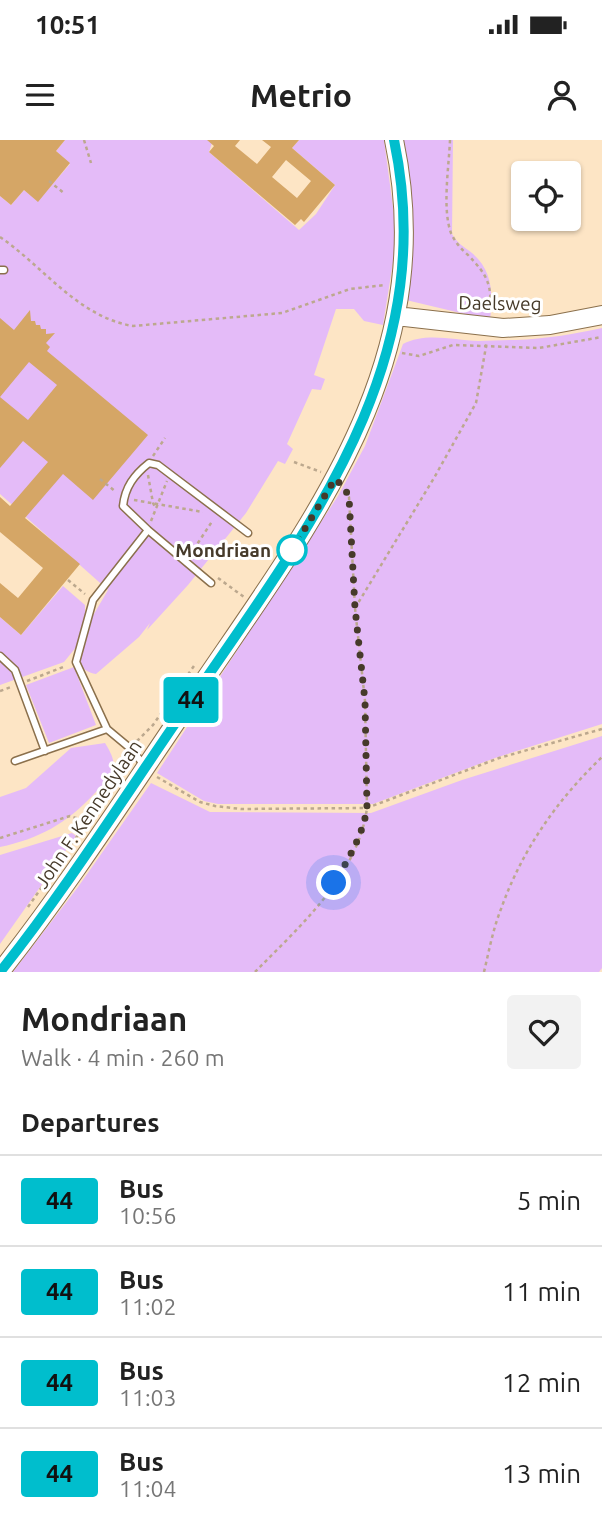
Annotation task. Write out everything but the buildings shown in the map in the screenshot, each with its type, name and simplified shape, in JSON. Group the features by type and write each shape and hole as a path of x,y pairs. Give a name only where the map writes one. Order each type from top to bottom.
{"street":[{"name":"John F. Kennedylaan","path":"0,972 34,929 294,547 354,443 376,391 396,316 404,217 394,140"},
{"name":"Daelsweg","path":"396,316 489,328 551,325 602,315"}],"lane":[{"path":"211,583 123,506 124,491 138,472 149,463 158,465 247,533"},
{"path":"145,767 131,749 107,729 76,662 93,600 148,530"},
{"path":"0,656 15,670 45,751"},
{"path":"15,761 107,729"}],"path":[{"path":"84,140 91,163"},
{"path":"355,608 476,403 489,328 491,292 488,279 458,244 450,230 450,140"},
{"path":"49,181 65,194"},
{"path":"0,237 86,308 110,321 134,327 282,313 350,289 386,285"},
{"path":"389,350 419,356 453,345 538,348 602,337"},
{"path":"255,972 321,903 346,863 365,824 367,808 365,701 355,608 349,497 344,487 335,479 294,462"},
{"path":"148,530 170,473"},
{"path":"100,480 124,498 218,513 186,562"},
{"path":"217,576 255,605"},
{"path":"68,580 93,600"},
{"path":"26,911 119,776 123,761 131,749 153,725 198,661"},
{"path":"0,691 76,662"},
{"path":"145,767 173,788 200,803 215,806 242,809 367,808 499,758 602,729"},
{"path":"484,972 500,911 526,851 571,789 602,757"},
{"path":"0,838 70,816 88,822"}],"shaded area":[{"path":"65,140 213,140 209,152 299,230 316,214 335,185 292,148 299,140 384,140 397,237 383,325 364,321 354,309 336,309 314,375 325,379 321,390 312,389 287,444 293,449 285,464 278,461 246,513 188,585 147,630 150,623 139,637 96,674 87,671 81,664 77,646 64,662 0,685 0,617 21,635 63,586 85,605 81,636 108,590 0,494 0,196 11,205 24,190 38,201 70,164 56,151"},
{"path":"401,140 453,140 452,234 479,260 488,275 491,292 490,320 406,300 410,220 408,180"},
{"path":"602,328 602,724 495,758 373,804 218,804 204,801 157,773 338,496 365,446 403,344 421,338 478,341 527,339"},
{"path":"74,667 96,725 49,743 26,685"},
{"path":"602,736 602,968 599,972 13,972 78,887 151,783 210,812 371,813 462,780"},
{"path":"105,743 113,760 113,772 84,804 52,828 0,847 0,797 26,788 71,748"},
{"path":"72,833 76,836 0,944 0,855"}],"bus line":[{"name":"44","path":"0,972 34,929 102,831 294,547 354,443 376,391 389,350 398,301 404,217 394,140"}],"place":[{"name":"Mondriaan","path":"292,550"}],"route":[{"path":"292,550 335,479 344,487 349,497 355,608 365,701 367,808 365,824 334,883"}]}
